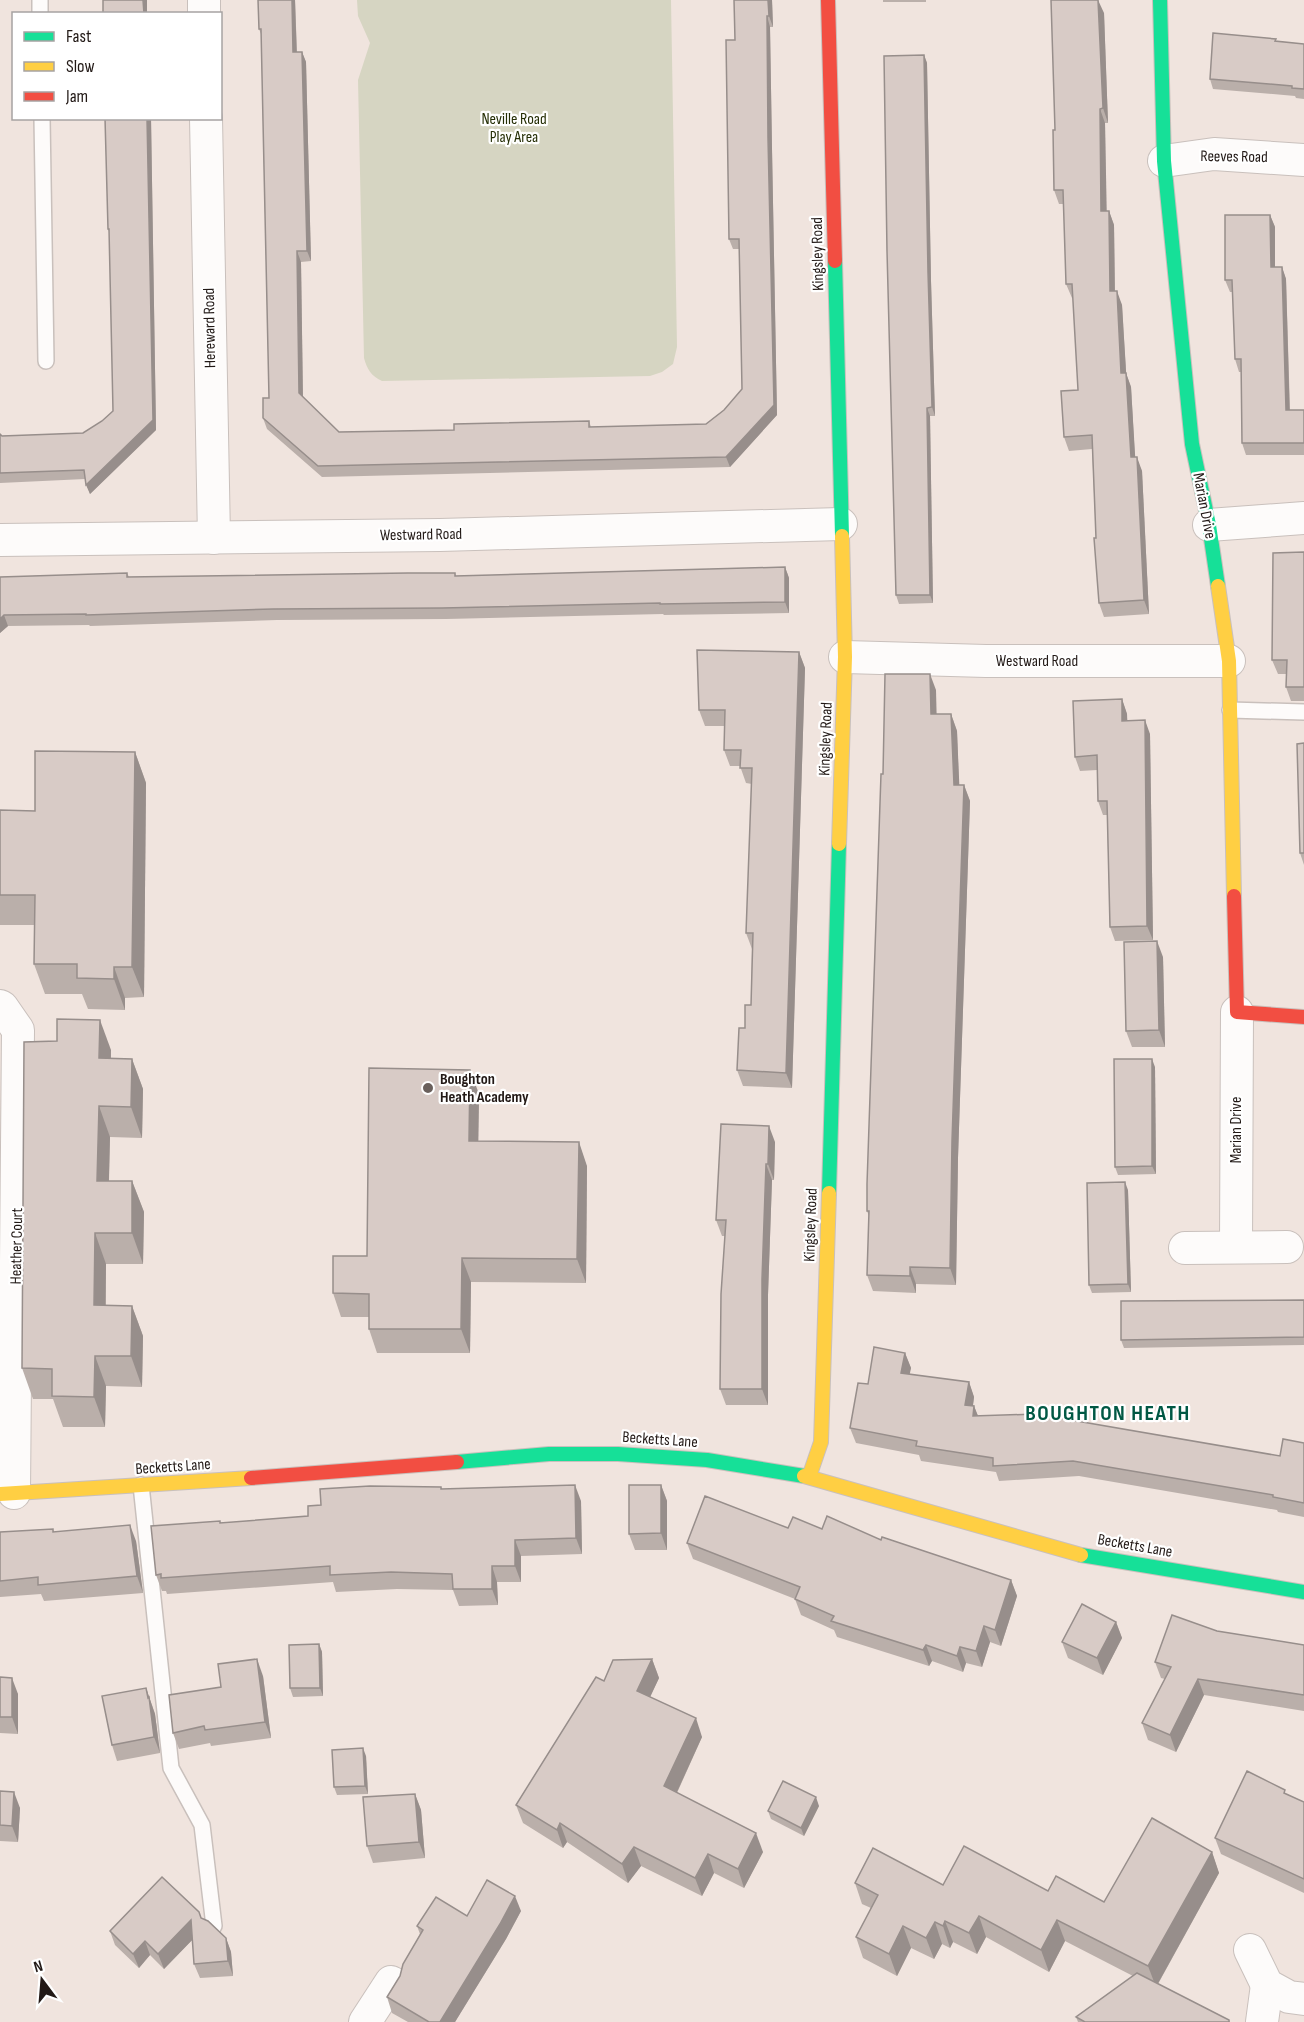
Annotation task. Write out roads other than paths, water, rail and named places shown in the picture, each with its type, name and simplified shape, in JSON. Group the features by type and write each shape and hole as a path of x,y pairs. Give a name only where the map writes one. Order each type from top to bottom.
{"street":[{"name":"Kingsley Road","path":"809,1477 821,1442 845,657 828,0"},
{"name":"Marian Drive","path":"1160,0 1164,160 1192,444 1209,525 1229,661 1237,1012 1236,1247"},
{"name":"Hereward Road","path":"206,120 214,538"},
{"name":"Reeves Road","path":"1164,160 1214,154 1304,160"},
{"path":"1209,525 1304,518"},
{"name":"Westward Road","path":"0,540 440,535 842,524"},
{"name":"Westward Road","path":"845,657 986,661 1229,661"},
{"name":"Heather Court","path":"0,1006 18,1030 7,1494"},
{"path":"1237,1012 1304,1017"},
{"path":"1185,1248 1287,1247"},
{"name":"Becketts Lane","path":"7,1494 375,1470 549,1454 618,1454 707,1460 809,1477 1077,1554 1304,1592"},
{"path":"1250,1950 1267,1985 1262,2022"},
{"path":"365,2022 391,1982"},
{"path":"1267,1985 1290,1997 1304,1999"}],"lane":[{"path":"42,120 46,361"},
{"path":"1230,710 1304,712"},
{"path":"141,1485 171,1768 202,1825 214,1926"}],"place":[{"name":"Boughton Heath Academy","path":"428,1088"}],"district":[{"name":"BOUGHTON HEATH","path":"1108,1413"}],"park label":[{"name":"Neville Road Play Area","path":"514,128"}]}
